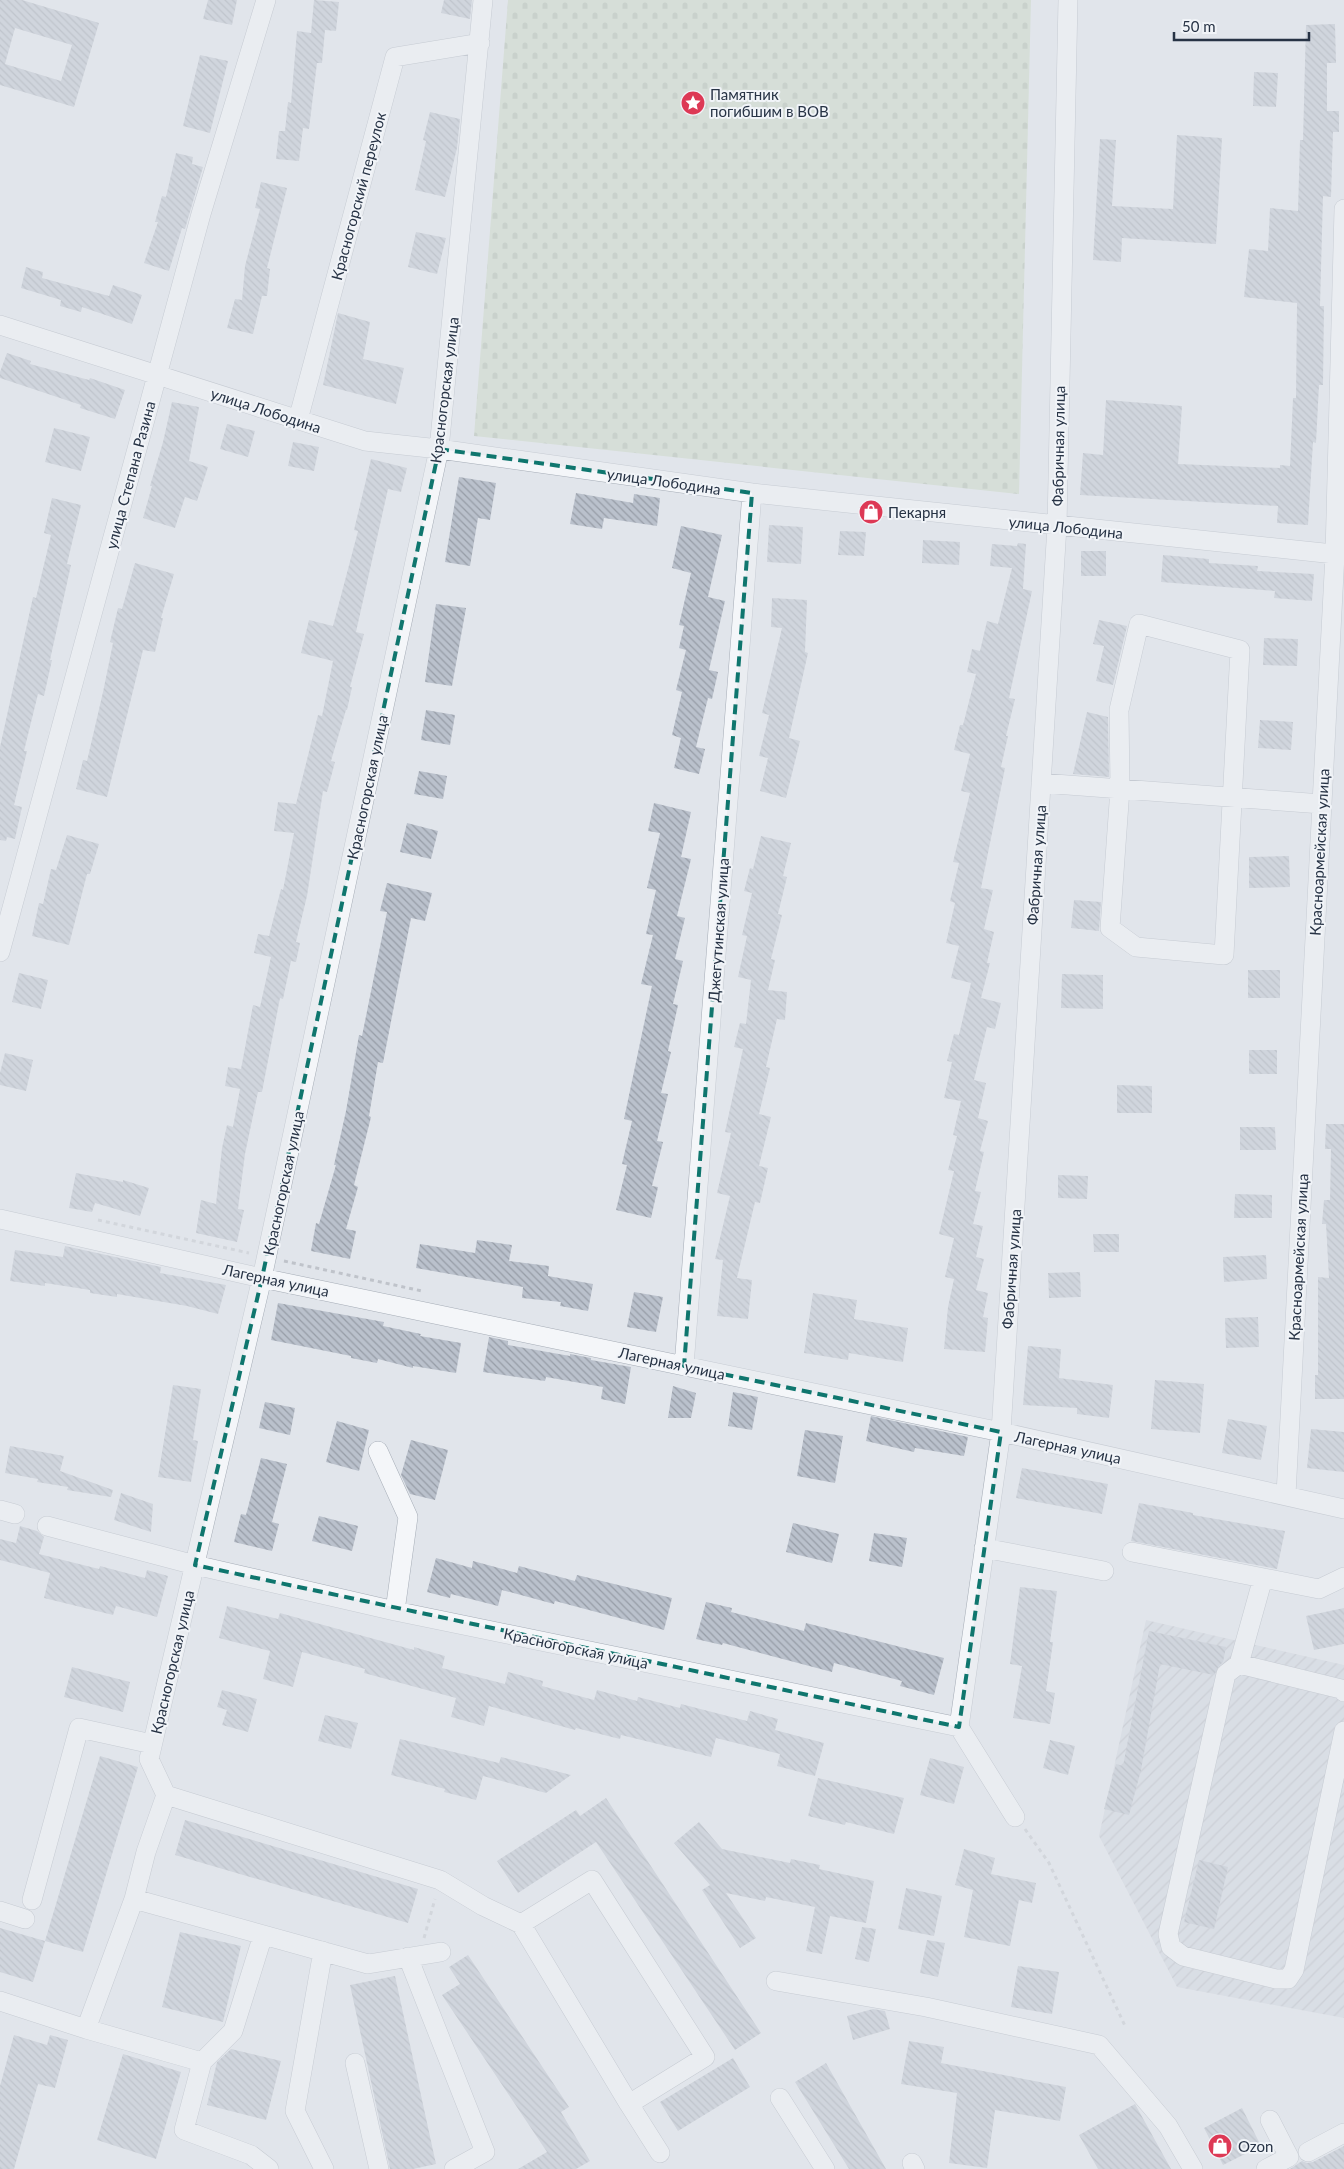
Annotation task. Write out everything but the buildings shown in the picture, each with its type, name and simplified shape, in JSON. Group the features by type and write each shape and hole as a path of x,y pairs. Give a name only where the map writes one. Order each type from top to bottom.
{"street":[{"name":"улица Степана Разина","path":"0,952 201,214 266,0"},
{"name":"Красногорская улица","path":"150,1752 262,1278 439,449 483,0"},
{"name":"Фабричная улица","path":"959,1727 1001,1432 1056,526 1068,0"},
{"name":"Красногорский переулок","path":"298,420 395,57 480,42"},
{"name":"Красноармейская улица","path":"1286,1496 1322,804 1340,554 1344,209"},
{"name":"улица Лободина","path":"0,325 365,441 439,449 752,493 1340,554"},
{"name":"Джегутинская улица","path":"684,1366 752,493"},
{"path":"1139,624 1240,650 1224,955 1136,947 1110,928 1120,789 1119,710 1139,624"},
{"path":"1041,783 1322,804"},
{"name":"Лагерная улица","path":"0,1219 262,1278 1001,1432 1344,1509"},
{"path":"378,1451 408,1516 395,1611"},
{"path":"47,1526 194,1565"},
{"path":"984,1548 1104,1571"},
{"path":"1132,1552 1319,1589 1344,1577"},
{"name":"Красногорская улица","path":"194,1565 395,1611 959,1727"},
{"path":"1263,1578 1239,1664 1226,1674 1168,1934 1171,1947 1182,1956 1276,1978 1288,1978 1294,1970 1344,1731"},
{"path":"1239,1664 1341,1689 1344,1692"},
{"path":"959,1727 1015,1817"},
{"path":"32,1900 79,1728 150,1752 166,1795 146,1852 134,1899 86,2029"},
{"path":"166,1795 440,1880 483,1906 522,1924 660,2153"},
{"path":"522,1924 592,1880 705,2056 629,2104"},
{"path":"134,1899 368,1964 441,1952"},
{"path":"0,1911 25,1919"},
{"path":"263,1935 234,2031 202,2062 184,2130 251,2155 269,2169"},
{"path":"323,1952 295,2111 324,2169"},
{"path":"413,1957 485,2152 454,2169"},
{"path":"776,1981 926,2007 1099,2045 1168,2126 1193,2169"},
{"path":"0,2001 86,2029 202,2062"},
{"path":"355,2062 379,2169"},
{"path":"780,2098 825,2169"},
{"path":"1266,2169 1289,2157 1270,2120"},
{"path":"1308,2152 1344,2133"}],"path":[{"path":"1015,1817 1049,1863 1126,2028"},
{"path":"413,1957 440,1880"}],"highlighted area":[{"path":"439,449 752,493 684,1366 1001,1432 959,1727 195,1565 262,1278"}],"shaded area":[{"path":"1146,1620 1344,1665 1344,2018 1177,1987 1099,1836"}],"green space":[{"path":"508,0 1031,0 1019,494 474,436"}],"place":[{"name":"Памятник погибшим в ВОВ","path":"693,103"},
{"name":"Пекарня","path":"871,512"},
{"name":"Ozon","path":"1220,2146"}]}
